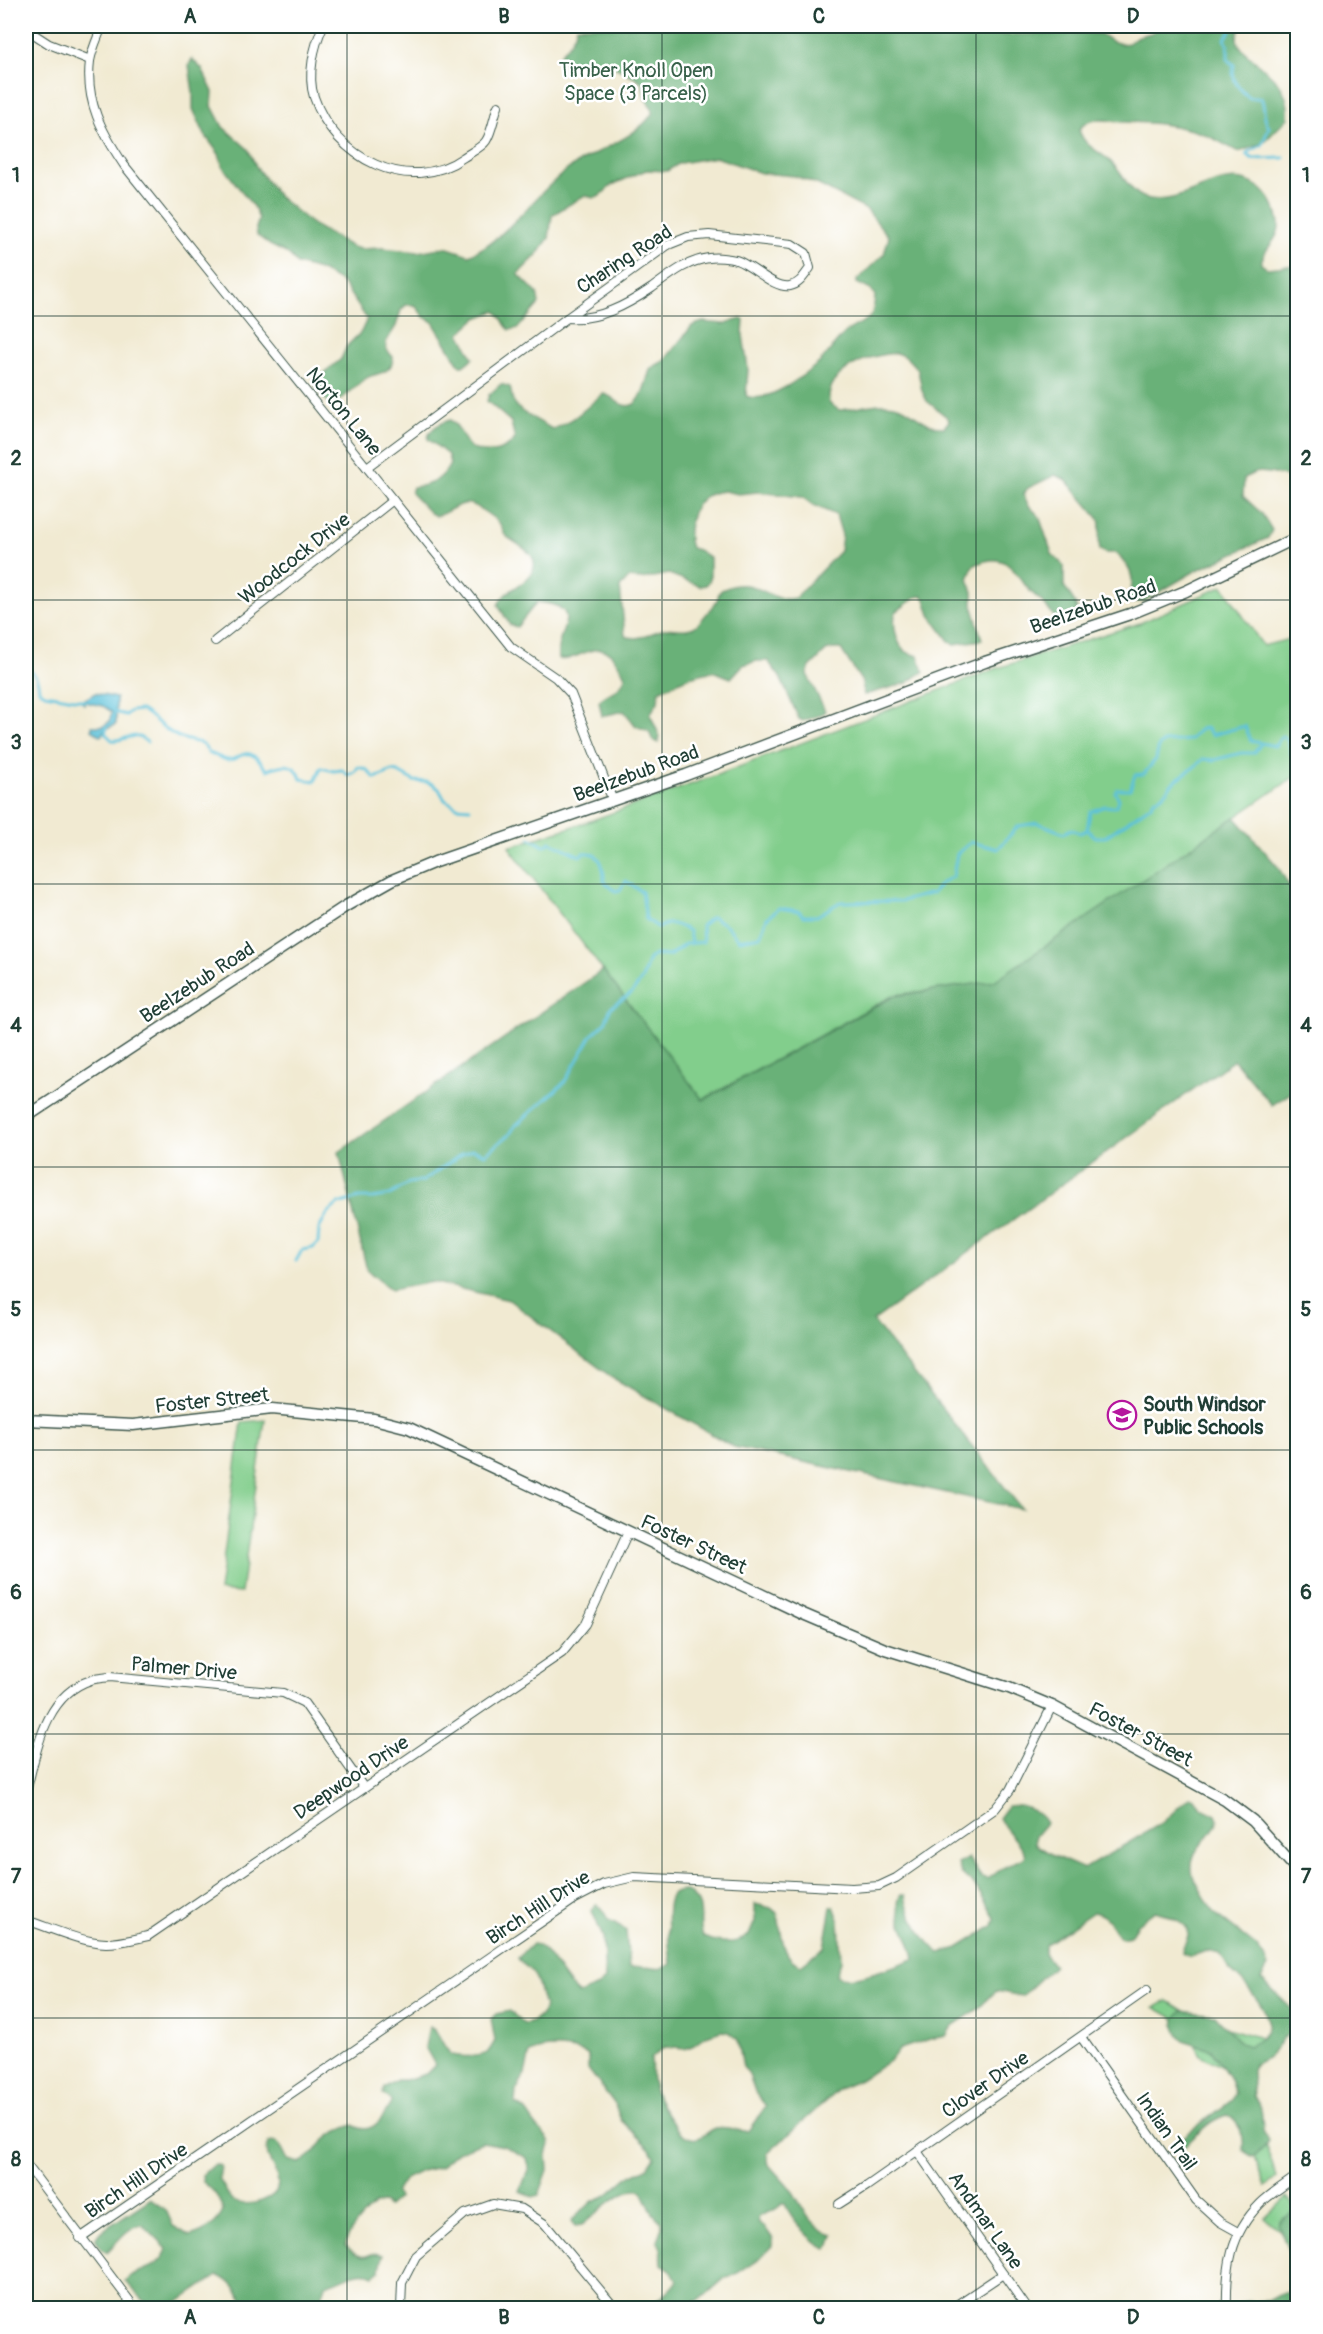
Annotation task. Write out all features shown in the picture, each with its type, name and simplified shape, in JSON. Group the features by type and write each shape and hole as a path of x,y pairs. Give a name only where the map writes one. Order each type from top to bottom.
{"street":[{"name":"Norton Lane","path":"102,26 90,60 90,96 103,134 511,647 556,678 572,694 613,801"},
{"path":"324,26 312,62 314,95 329,129 355,154 386,170 417,174 454,165 486,141 498,106"},
{"path":"26,29 49,44 90,60"},
{"name":"Charing Road","path":"367,467 567,318 668,245 688,237 710,235 745,237 792,244 806,253 810,268 801,281 788,287 775,284 762,273 737,261 710,258 690,262 620,308 584,320 567,318"},
{"name":"Woodcock Drive","path":"215,641 393,500"},
{"name":"Beelzebub Road","path":"26,1117 346,906 392,880 435,862 613,801 985,662 1130,614 1186,591 1298,537"},
{"name":"Foster Street","path":"26,1420 134,1425 272,1409 374,1419 409,1428 761,1595 885,1648 1009,1688 1052,1706 1225,1800 1253,1821 1298,1871"},
{"name":"Deepwood Drive","path":"26,1920 105,1943 127,1942 148,1936 562,1653 586,1624 628,1532"},
{"name":"Palmer Drive","path":"26,1792 44,1730 56,1704 91,1680 110,1677 283,1694 304,1703 364,1788"},
{"name":"Birch Hill Drive","path":"80,2238 575,1899 604,1884 633,1877 852,1888 879,1886 896,1878 995,1809 1010,1790 1052,1706"},
{"name":"Clover Drive","path":"839,2204 1147,1990"},
{"name":"Indian Trail","path":"1081,2037 1196,2200 1220,2222 1238,2232"},
{"name":"Andmar Lane","path":"917,2151 1027,2308"},
{"path":"26,2164 135,2308"},
{"path":"1227,2308 1226,2276 1238,2232 1260,2204 1298,2175"},
{"path":"401,2308 402,2283 416,2256 465,2214 493,2204 522,2209 545,2224 615,2308"},
{"path":"952,2308 1002,2274"}],"green space":[{"path":"577,26 687,28 952,26 972,33 992,35 1101,34 1111,41 1122,44 1129,43 1136,37 1151,33 1162,26 1241,26 1237,37 1238,44 1275,79 1285,95 1288,106 1288,118 1263,143 1239,152 1201,133 1182,127 1152,123 1099,120 1088,122 1079,130 1085,141 1111,162 1132,189 1143,197 1164,199 1219,181 1233,179 1246,181 1260,188 1275,208 1279,229 1261,264 1267,268 1297,265 1298,476 1263,472 1244,479 1243,496 1262,514 1272,530 1268,538 1197,570 1144,601 1130,603 1128,599 1132,579 1127,566 1116,553 1106,553 1100,550 1099,519 1065,479 1055,475 1028,488 1023,494 1029,506 1039,516 1052,554 1064,566 1064,586 1077,609 1071,617 1061,619 1055,617 1007,564 993,560 984,561 973,566 968,579 973,592 973,608 982,640 955,644 949,641 930,615 923,596 916,597 896,612 895,626 899,642 906,651 918,656 924,671 907,683 864,695 862,682 841,649 832,649 826,651 810,667 807,674 825,711 803,721 799,719 780,677 768,661 743,665 731,678 713,671 689,677 659,691 658,702 650,714 660,737 658,743 652,739 649,731 636,726 624,711 602,716 599,701 616,690 625,678 623,671 610,653 596,650 559,659 558,650 566,616 562,610 553,605 537,602 517,627 510,625 498,605 505,595 530,575 534,564 530,554 505,535 498,522 486,512 466,504 436,516 430,513 411,493 413,487 425,485 439,478 450,464 448,455 428,439 430,432 439,424 450,420 457,426 472,449 490,452 501,450 511,444 515,439 511,422 487,401 489,395 501,384 510,387 517,407 552,429 573,419 603,394 621,404 630,406 640,398 651,368 664,361 692,326 703,322 724,324 744,320 743,335 748,369 746,396 755,398 774,393 812,369 846,332 870,317 874,309 875,295 871,290 857,283 857,280 884,254 889,237 867,210 819,185 795,176 761,173 716,157 680,163 667,171 646,170 612,185 600,196 593,198 585,195 552,215 549,238 536,256 518,274 537,293 539,304 518,328 510,330 495,311 477,318 460,333 473,358 460,366 433,322 424,317 415,305 406,305 401,310 396,326 386,342 386,349 393,357 390,367 385,372 367,377 348,394 329,403 316,390 316,380 341,359 347,346 361,332 367,319 342,282 319,270 297,264 288,254 257,235 256,228 259,219 255,209 223,167 219,154 205,135 193,109 189,65 192,59 202,69 213,92 212,106 223,127 248,149 257,168 278,196 313,225 352,247 360,249 383,248 418,252 445,247 469,255 483,248 508,228 567,170 635,131 652,114 652,108 645,98 643,84 638,79 609,64 574,71 559,59 559,55 575,33","holes":["896,353 906,357 918,370 922,391 927,401 948,418 949,421 944,427 933,426 901,407 893,405 878,404 839,410 829,403 830,391 842,373 863,361","724,491 738,494 758,492 802,497 813,505 836,515 842,535 840,551 795,598 785,599 754,587 735,585 721,591 714,605 693,627 665,629 635,638 625,636 620,587 629,578 642,579 669,574 700,586 706,585 710,580 710,558 691,548 690,525 693,512 701,499"]},
{"path":"1223,586 1263,646 1297,637 1297,775 994,982 894,995 702,1100 509,847 587,822 728,771 998,668 1140,623"},
{"path":"1235,817 1278,867 1297,899 1297,1089 1272,1105 1234,1060 873,1321 1022,1509 734,1447 613,1378 509,1300 432,1282 391,1290 367,1270 339,1152 603,970 703,1100 894,996 994,981"},
{"path":"265,1420 241,1593 219,1591 242,1422"},
{"path":"1189,1797 1193,1797 1202,1808 1216,1815 1218,1820 1215,1827 1200,1845 1193,1858 1193,1876 1213,1912 1257,1947 1268,1967 1261,1979 1297,2014 1297,2029 1283,2038 1269,2057 1255,2064 1252,2070 1253,2097 1260,2108 1263,2130 1268,2141 1256,2156 1252,2157 1243,2149 1240,2129 1227,2115 1207,2125 1180,2150 1175,2148 1177,2142 1232,2100 1235,2093 1230,2079 1211,2049 1183,2040 1177,2032 1175,2021 1182,2011 1215,2015 1240,2043 1248,2046 1260,2039 1267,2031 1268,2021 1261,2006 1244,1983 1229,1969 1220,1954 1206,1951 1190,1957 1182,1953 1188,1931 1186,1926 1176,1919 1155,1911 1137,1924 1130,1936 1122,1938 1108,1920 1093,1912 1045,1945 1045,1955 1054,1966 1022,1996 996,1991 977,2010 952,2026 946,2036 900,2049 889,2061 860,2080 839,2089 767,2154 769,2165 793,2192 808,2217 824,2232 834,2235 831,2245 827,2248 821,2246 809,2236 785,2204 782,2204 758,2218 759,2223 773,2239 772,2246 760,2258 736,2274 725,2278 700,2300 675,2308 650,2308 677,2280 671,2270 662,2264 661,2248 657,2240 662,2227 661,2222 652,2212 642,2191 635,2190 618,2196 582,2225 575,2226 571,2221 593,2201 607,2195 628,2177 647,2168 654,2157 650,2149 621,2120 614,2103 588,2069 588,2055 567,2049 551,2048 530,2053 525,2074 516,2091 515,2103 526,2112 550,2144 547,2155 548,2170 539,2195 533,2197 520,2191 529,2168 527,2158 504,2146 482,2142 457,2152 440,2167 421,2171 405,2179 395,2192 398,2198 388,2207 383,2203 375,2204 356,2224 346,2241 346,2246 360,2256 383,2255 380,2270 374,2275 356,2274 325,2285 322,2294 322,2308 245,2308 246,2303 234,2286 217,2276 170,2308 151,2308 125,2281 134,2274 153,2266 163,2257 167,2249 143,2225 128,2231 107,2252 101,2249 95,2239 100,2232 150,2199 166,2210 173,2226 190,2236 210,2227 223,2211 216,2194 203,2182 202,2175 214,2164 221,2166 219,2179 230,2198 235,2202 248,2204 263,2201 274,2194 278,2183 268,2155 268,2143 276,2143 288,2160 299,2163 338,2131 353,2125 366,2129 376,2124 391,2103 391,2100 383,2094 384,2088 397,2080 426,2074 435,2065 425,2047 429,2027 436,2032 447,2050 453,2055 468,2056 487,2053 495,2041 491,2019 496,2014 510,2011 524,2024 538,2018 544,2010 545,2006 537,1981 518,1958 532,1944 538,1945 543,1950 579,1994 598,1986 605,1980 603,1937 592,1911 596,1904 602,1908 608,1920 626,1931 629,1967 633,1968 664,1968 671,1964 668,1908 669,1900 677,1892 686,1891 693,1896 700,1907 703,1937 720,1942 738,1941 749,1935 755,1921 755,1904 771,1908 777,1913 783,1943 789,1957 801,1965 824,1947 831,1907 834,1906 839,1920 841,1961 836,1975 863,1976 914,1959 898,1909 901,1895 905,1895 909,1910 923,1935 940,1953 958,1948 993,1926 995,1918 976,1887 961,1873 958,1864 968,1858 981,1877 988,1879 1023,1858 1025,1855 1016,1840 999,1818 1008,1806 1024,1807 1043,1818 1046,1823 1035,1836 1035,1844 1054,1856 1084,1869 1162,1823","holes":["721,2031 728,2032 738,2040 743,2067 749,2075 756,2094 766,2106 748,2131 721,2127 698,2138 691,2138 679,2130 662,2106 652,2082 651,2059 664,2047 685,2049 706,2036"]},
{"path":"1168,2001 1197,2019 1278,2043 1250,2065 1258,2123 1277,2178 1265,2187 1244,2124 1233,2073 1201,2055 1184,2024 1154,2007"},
{"path":"1287,2197 1297,2210 1297,2245 1265,2218"},
{"path":"1297,2210 1297,2261 1290,2255 1278,2224"},
{"path":"1297,2289 1297,2308 1238,2308 1238,2305 1248,2301 1268,2301"}],"water":[{"path":"95,693 116,698 116,724 104,730 101,736 92,730 92,726 103,726 109,722 112,712 103,706 85,702 84,704 82,701"}],"waterway":[{"path":"1231,26 1225,39 1228,44 1228,60 1234,65 1234,79 1250,98 1261,98 1269,127 1262,145 1247,155 1253,159 1284,158"},
{"path":"26,669 34,675 39,690 45,694 86,701"},
{"path":"114,712 126,715 131,711 141,710 175,735 185,740 201,743 209,753 225,759 231,760 249,754 259,760 267,770 278,766 288,766 296,769 301,779 315,781 321,768 342,770 348,775 355,772 358,767 366,769 375,778 393,771 414,781 434,785 445,800 457,807 470,808"},
{"path":"1087,830 1090,812 1105,806 1117,805 1119,799 1115,792 1117,789 1130,789 1135,775 1144,774 1156,759 1159,746 1164,742 1190,740 1200,729 1206,728 1212,735 1245,726 1251,741 1275,746 1282,736 1288,741 1291,753 1298,753"},
{"path":"107,727 105,733 112,740 137,736 147,742"},
{"path":"296,1261 302,1250 313,1248 318,1243 319,1229 328,1213 338,1204 359,1198 390,1195 409,1183 423,1181 473,1149 485,1154 510,1134 515,1126 564,1083 592,1035 605,1023 611,1007 632,993 642,979 649,959 655,955 669,956 685,944 703,942 702,925 712,917 726,925 739,940 760,936 767,918 779,908 799,911 803,916 817,916 840,902 902,901 933,893 940,884 953,876 957,854 971,842 998,849 1018,826 1038,823 1064,833 1071,829 1080,833 1087,830 1096,837 1105,837 1151,805 1176,780 1203,759 1214,760 1241,753 1254,753 1260,745"},
{"path":"530,838 544,846 551,842 580,856 583,853 589,853 598,857 602,865 604,881 615,891 620,890 626,881 642,892 646,919 659,928 670,924 678,925 689,931 691,943"}],"place":[{"name":"South Windsor Public Schools","path":"1122,1415"}],"park label":[{"name":"Timber Knoll Open Space (3 Parcels)","path":"636,82"}]}
